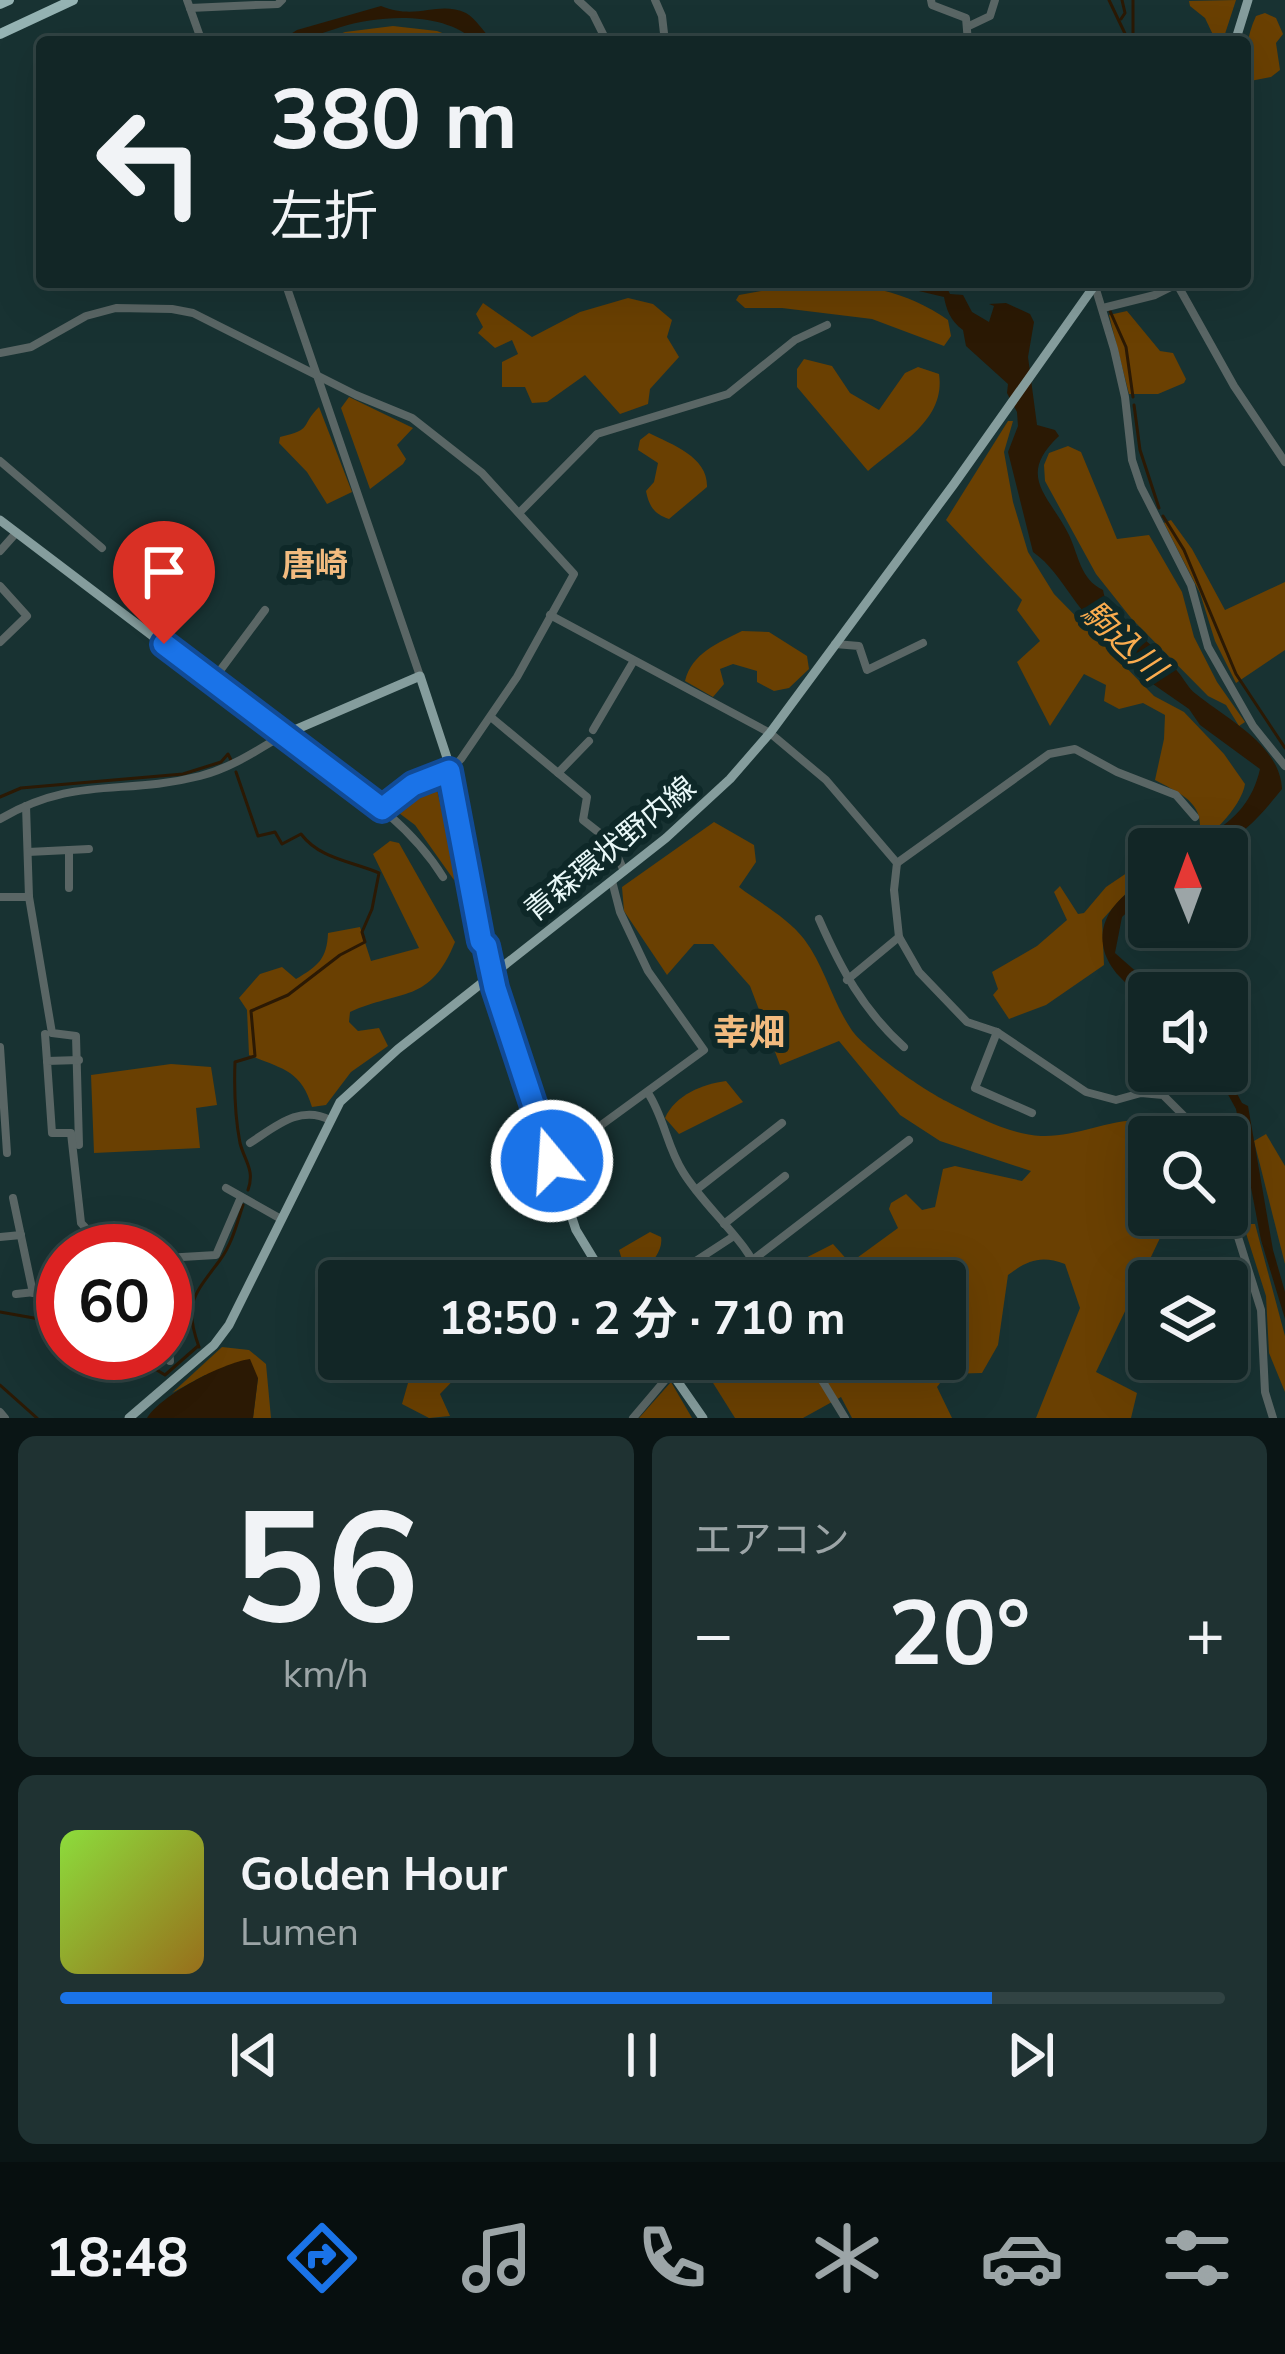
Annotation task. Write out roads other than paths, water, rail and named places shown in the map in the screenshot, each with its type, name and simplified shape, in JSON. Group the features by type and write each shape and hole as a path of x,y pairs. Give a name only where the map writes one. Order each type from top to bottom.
{"highway":[{"path":"0,4 9,0"},
{"path":"0,34 73,0"}],"main road":[{"path":"1237,36 1248,0"},
{"name":"青森環状野内線","path":"129,1418 214,1345 229,1325 330,1120 355,1085 712,797 770,733 1092,288"},
{"path":"0,520 284,735 420,676 471,854 492,975 576,1230 594,1260"},
{"path":"677,1380 703,1418"}],"street":[{"path":"200,36 188,4 278,4 282,0"},
{"path":"578,0 593,14 604,36"},
{"path":"655,0 664,36"},
{"path":"931,0 932,5 966,18 968,36"},
{"path":"969,26 990,16 995,0"},
{"path":"287,288 420,676"},
{"path":"1097,288 1125,397 1132,460 1141,487 1191,585 1208,647 1253,726 1285,766"},
{"path":"1103,308 1169,288"},
{"path":"1179,288 1234,386 1285,462"},
{"path":"0,353 31,347 101,312 172,308 193,313 412,418 482,473 574,574 492,717 450,773 413,785 382,809"},
{"path":"520,512 597,434 728,394 795,340 827,325"},
{"path":"0,461 102,548"},
{"path":"0,551 16,533"},
{"path":"0,586 27,616 0,642"},
{"path":"213,680 265,610"},
{"path":"550,615 770,733 826,780 897,863"},
{"path":"834,644 859,646 867,670 923,643"},
{"path":"593,730 633,662"},
{"path":"492,717 587,797 583,820 611,842 624,871"},
{"path":"0,819 29,801 68,790 200,776 234,764 284,735 416,838 443,877"},
{"path":"558,773 589,741"},
{"path":"1184,1116 1163,1095 1142,1093 1116,1100 1086,1092 998,1032 967,1022 910,959 899,937 893,890 897,863 1049,754 1062,750 1075,749 1176,795 1195,817"},
{"path":"29,801 29,897 52,1034 76,1036 80,1145"},
{"path":"28,852 89,849"},
{"path":"69,850 69,888"},
{"path":"552,1161 704,1050 648,971 620,912 612,881"},
{"path":"0,897 29,897"},
{"path":"820,919 848,980 880,1025 904,1046"},
{"path":"848,980 899,937"},
{"path":"998,1032 975,1088 1032,1113"},
{"path":"45,1034 52,1133 71,1132 82,1224"},
{"path":"0,1047 7,1154"},
{"path":"47,1061 79,1060"},
{"path":"648,1093 658,1108 674,1159 754,1259 909,1139"},
{"path":"250,1143 293,1115 322,1115 330,1120"},
{"path":"696,1190 782,1123"},
{"path":"724,1224 785,1176"},
{"path":"226,1188 281,1219"},
{"path":"192,1256 216,1255 241,1196"},
{"path":"13,1198 33,1293"},
{"path":"0,1237 20,1235"},
{"path":"697,1260 734,1236"},
{"path":"1238,1236 1261,1310 1265,1392 1274,1418"},
{"path":"16,1294 36,1293"},
{"path":"633,1418 665,1380"},
{"path":"822,1380 845,1418"}],"water":[{"path":"381,6 406,12 456,10 470,16 488,36 468,36 447,25 412,18 288,36"},
{"name":"駒込川","path":"906,288 947,288 950,294 963,295 972,312 989,322 994,306 989,304 1006,303 1030,314 1034,322 1028,357 1037,425 1059,436 1039,463 1040,486 1085,573 1103,590 1108,605 1166,659 1193,692 1236,723 1272,759 1282,789 1245,828 1219,828 1242,808 1260,769 1150,682 1033,552 1008,452 1018,426 1008,384 966,346 963,330 947,310 944,297"},
{"path":"1128,893 1128,911 1122,917 1115,953 1137,972 1128,972 1128,985 1109,963 1103,934 1112,909"},
{"path":"1227,1092 1236,1092 1248,1106 1285,1292 1285,1319 1261,1240 1248,1172 1248,1116 1237,1116"},
{"path":"250,1359 258,1378 253,1418 147,1418 193,1381"}],"waterway":[{"path":"1109,0 1126,36"},
{"path":"1121,19 1125,13 1122,0"},
{"path":"1133,0 1133,36"},
{"path":"1110,311 1126,347 1133,397"},
{"path":"1134,405 1140,450 1159,508"},
{"path":"1163,516 1184,550 1236,674 1285,748"},
{"path":"0,797 21,788 183,774 221,762 228,754 231,760"},
{"path":"236,772 258,836 275,832 282,844 301,834 327,854 379,873 362,932 365,942 288,995 251,1011 255,1056 235,1062 238,1133 250,1171 248,1190"},
{"path":"199,1347 192,1320 194,1300 228,1247 243,1205"},
{"path":"0,1312 36,1318"},
{"path":"192,1351 198,1346"},
{"path":"0,1385 37,1418"}],"district":[{"name":"唐崎","path":"315,564"},
{"name":"幸畑","path":"749,1032"}]}
